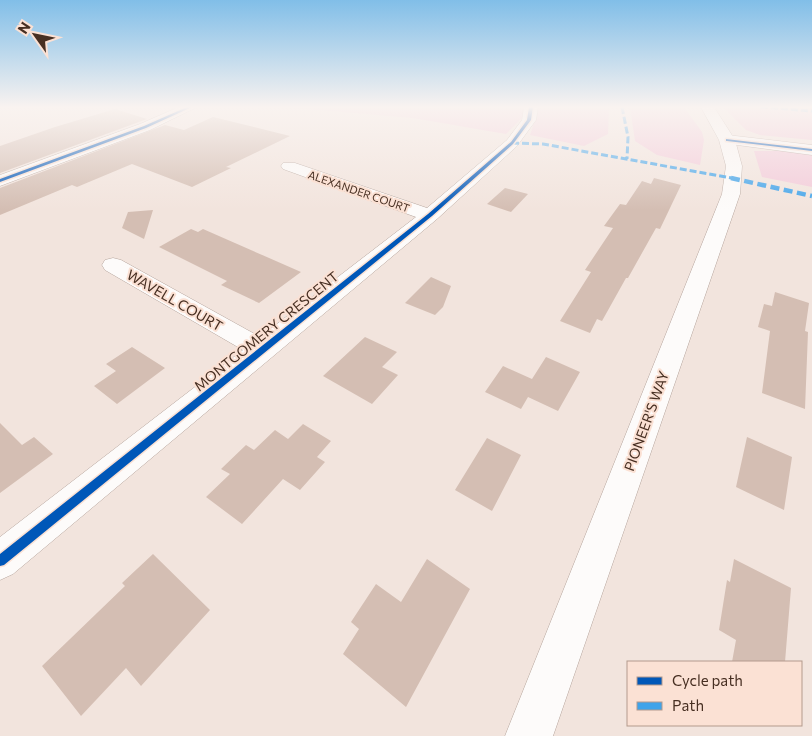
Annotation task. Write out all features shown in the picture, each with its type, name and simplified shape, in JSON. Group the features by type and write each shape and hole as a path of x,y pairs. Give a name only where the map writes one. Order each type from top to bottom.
{"street":[{"path":"0,181 104,141"},
{"name":"MONTGOMERY CRESCENT","path":"0,561 430,215 513,141"},
{"name":"PIONEER'S WAY","path":"529,736 731,194 734,166 727,141"},
{"path":"738,141 812,150"},
{"name":"ALEXANDER COURT","path":"288,166 430,215"},
{"name":"WAVELL COURT","path":"113,265 263,350"}],"shaded area":[{"path":"561,141 593,141 584,146"},
{"path":"636,141 704,141 700,165 657,155"},
{"path":"754,151 784,151 812,154 812,187 762,177"}],"building":[{"path":"13,141 86,141 0,173 0,146"},
{"path":"122,141 279,141 226,167 231,168 192,187 132,164 77,187 72,185 0,215 0,188"},
{"path":"654,178 681,185 660,229 656,228 602,321 597,319 590,333 560,321 591,272 585,270 613,228 604,226 620,204 626,205 642,181 651,184"},
{"path":"505,188 528,194 511,212 487,204"},
{"path":"153,210 144,239 122,228 128,212"},
{"path":"191,229 198,232 203,229 301,272 259,303 221,285 227,281 159,247"},
{"path":"431,277 451,286 443,307 435,315 405,303"},
{"path":"775,292 809,303 805,331 808,332 805,409 762,393 770,331 758,327 764,304 772,306"},
{"path":"365,337 397,352 382,367 398,375 372,404 323,376"},
{"path":"132,347 165,368 117,404 94,386 116,371 106,364"},
{"path":"546,357 580,372 558,411 528,397 521,409 485,392 503,366 532,379"},
{"path":"0,423 22,445 34,437 53,454 0,493"},
{"path":"303,424 331,441 317,457 325,462 300,490 283,479 242,524 206,497 230,474 221,469 246,445 254,450 275,430 288,439"},
{"path":"747,437 792,457 784,510 736,487"},
{"path":"487,438 521,455 492,511 455,490"},
{"path":"153,554 210,610 141,686 126,668 81,716 42,666 125,586 122,583"},
{"path":"427,559 470,589 406,707 343,654 359,629 351,622 376,584 401,602"},
{"path":"734,559 791,588 785,661 732,661 736,640 719,630 727,580 730,582"}],"marked path":[{"path":"627,159 628,141"},
{"path":"512,143 543,144 733,178 812,196"}],"cycle path":[{"path":"0,181 106,141"},
{"path":"0,561 430,215 513,141"},
{"path":"738,141 812,150"}]}
